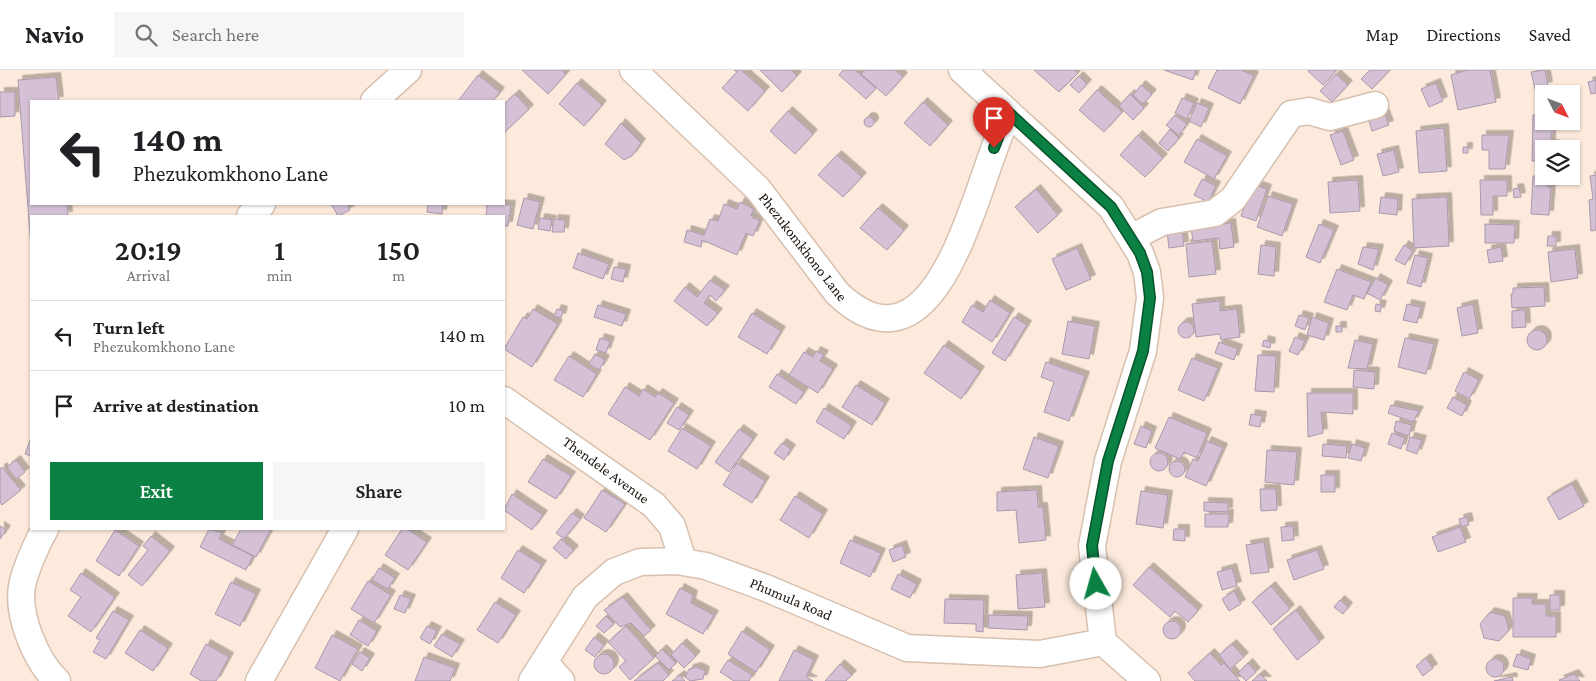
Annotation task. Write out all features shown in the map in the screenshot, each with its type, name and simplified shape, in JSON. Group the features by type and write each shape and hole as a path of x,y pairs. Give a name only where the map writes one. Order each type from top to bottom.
{"street":[{"path":"375,100 408,70"},
{"name":"Phezukomkhono Lane","path":"633,70 758,189 837,293 852,308 879,319 894,318 907,314 934,292 961,240 1008,112"},
{"path":"962,70 1111,207 1140,253 1147,272 1150,298 1143,351 1108,461 1092,546 1103,642 1147,681"},
{"path":"1131,238 1162,222 1215,213 1222,209 1233,199 1291,114 1309,112 1330,117 1375,105"},
{"path":"251,215 261,205"},
{"name":"Thendele Avenue","path":"505,401 654,505 672,526 684,562"},
{"path":"44,530 22,587 25,627 46,671 57,681"},
{"path":"259,681 344,530"},
{"name":"Phumula Road","path":"546,675 585,597 614,572 640,562 684,562 706,566 766,588 907,648 1040,654 1103,642"}],"building":[{"path":"522,70 561,70 566,74 548,94"},
{"path":"734,70 741,70 765,91 748,111 722,88 737,72"},
{"path":"760,70 791,70 797,76 782,92"},
{"path":"843,70 855,70 876,88 866,99 839,75"},
{"path":"865,70 895,70 903,77 886,96 861,74"},
{"path":"1034,70 1075,70 1078,73 1059,92"},
{"path":"1164,70 1196,70 1193,80"},
{"path":"1217,70 1241,70 1254,76 1240,104 1208,88"},
{"path":"1309,70 1337,70 1323,85"},
{"path":"1370,70 1390,70 1372,89 1361,79"},
{"path":"1467,70 1490,70 1496,102 1458,110 1451,75"},
{"path":"1545,70 1548,85 1535,85 1535,89 1531,72"},
{"path":"1336,74 1348,85 1332,102 1320,91"},
{"path":"478,75 500,92 494,100 459,100"},
{"path":"1079,76 1087,84 1079,93 1070,85"},
{"path":"56,77 59,100 30,100 30,205 67,205 68,215 30,215 30,234 18,80"},
{"path":"1596,80 1596,93 1591,94 1588,82"},
{"path":"577,83 602,105 584,126 559,104"},
{"path":"1436,83 1443,101 1429,107 1421,89"},
{"path":"1141,85 1152,94 1143,104 1133,95"},
{"path":"1097,90 1122,112 1104,132 1079,110"},
{"path":"0,92 15,92 15,116 0,117"},
{"path":"515,94 529,109 505,132 505,103"},
{"path":"1130,94 1144,108 1133,120 1119,106"},
{"path":"1182,98 1194,103 1187,119 1175,113"},
{"path":"923,102 948,125 930,146 904,123"},
{"path":"1197,103 1209,108 1201,127 1189,121"},
{"path":"788,111 813,134 795,154 770,131"},
{"path":"1384,112 1389,125 1372,131 1368,118"},
{"path":"1175,115 1187,124 1179,135 1166,125"},
{"path":"1533,115 1535,115 1535,130 1554,130 1554,133 1551,133 1551,140 1535,140 1535,161 1532,161"},
{"path":"867,117 871,117 874,122 873,126 867,127 864,124 864,120"},
{"path":"621,123 641,143 632,156 624,160 605,144"},
{"path":"1444,128 1447,171 1419,173 1416,131"},
{"path":"1170,129 1179,138 1168,151 1159,143"},
{"path":"1343,131 1354,160 1341,165 1330,135"},
{"path":"1138,135 1163,158 1145,177 1120,155"},
{"path":"1482,135 1509,135 1505,169 1489,169 1489,150 1482,150"},
{"path":"1197,139 1227,156 1214,179 1184,162"},
{"path":"1463,147 1468,147 1468,153 1463,153"},
{"path":"1394,150 1399,172 1383,176 1377,154"},
{"path":"837,155 862,177 843,197 818,175"},
{"path":"1596,175 1596,230 1591,231 1589,200 1593,199 1590,176"},
{"path":"1533,176 1535,176 1535,185 1547,185 1551,187 1549,215 1531,214"},
{"path":"1202,179 1216,186 1208,202 1194,195"},
{"path":"1358,180 1360,211 1330,213 1328,182"},
{"path":"1480,180 1507,180 1507,196 1493,196 1493,215 1481,215"},
{"path":"1252,184 1267,189 1256,221 1241,216"},
{"path":"1519,188 1521,197 1514,198 1513,189"},
{"path":"1036,189 1058,215 1038,233 1015,207"},
{"path":"1268,196 1293,204 1282,236 1257,227"},
{"path":"1381,197 1398,199 1397,215 1379,213"},
{"path":"1447,197 1449,246 1414,248 1412,199"},
{"path":"524,198 540,202 533,229 517,225"},
{"path":"740,202 754,209 751,215 753,218 760,220 753,236 746,233 737,255 702,240 701,247 684,242 687,230 704,235 710,219 718,221 724,204 737,209"},
{"path":"332,205 348,205 350,210 337,215"},
{"path":"428,205 443,205 442,214 427,212"},
{"path":"487,205 511,205 508,226 505,226 505,215 486,215"},
{"path":"878,208 904,230 887,250 860,228"},
{"path":"540,218 552,220 550,231 538,229"},
{"path":"554,219 565,220 564,232 552,232"},
{"path":"1231,223 1234,247 1220,249 1219,238 1193,241 1191,228"},
{"path":"1319,224 1334,230 1320,263 1306,257"},
{"path":"1485,224 1515,225 1514,243 1485,243"},
{"path":"1182,229 1184,246 1169,248 1167,231"},
{"path":"1548,236 1556,236 1556,246 1547,246"},
{"path":"1212,241 1216,274 1189,277 1186,244"},
{"path":"1261,245 1276,247 1274,276 1258,274"},
{"path":"1404,245 1413,251 1405,265 1395,260"},
{"path":"1363,247 1379,249 1373,270 1358,264"},
{"path":"1501,247 1503,261 1489,263 1487,250"},
{"path":"1077,248 1091,279 1066,290 1052,259"},
{"path":"1575,249 1578,278 1551,282 1548,252"},
{"path":"578,253 609,264 603,279 573,268"},
{"path":"1415,255 1428,258 1421,287 1407,283"},
{"path":"614,267 626,269 623,282 611,279"},
{"path":"1337,269 1371,282 1364,299 1353,295 1347,310 1324,302"},
{"path":"1376,278 1388,285 1380,300 1367,293"},
{"path":"710,280 725,290 716,301 710,295 704,303 718,313 707,326 674,301 685,287 697,297"},
{"path":"1544,287 1545,306 1512,308 1511,294 1513,294 1513,288"},
{"path":"990,300 1010,313 992,342 962,322 972,305 983,312"},
{"path":"1220,301 1220,311 1237,309 1240,337 1221,340 1220,334 1196,337 1192,304"},
{"path":"1376,304 1382,305 1380,312 1375,311"},
{"path":"1407,304 1421,307 1417,323 1403,320"},
{"path":"1473,304 1478,333 1462,336 1457,308"},
{"path":"598,305 626,314 622,326 594,317"},
{"path":"533,309 558,324 532,367 505,350 523,317 527,319"},
{"path":"557,309 563,311 561,318 554,316"},
{"path":"1525,310 1526,327 1512,328 1512,311"},
{"path":"752,313 781,331 767,354 738,337"},
{"path":"1299,315 1309,318 1305,330 1295,326"},
{"path":"1014,317 1027,325 1005,361 992,353"},
{"path":"1312,317 1329,323 1324,340 1307,335"},
{"path":"1068,321 1095,326 1089,359 1062,354"},
{"path":"1186,322 1192,324 1194,330 1192,336 1186,338 1180,336 1178,330 1180,324"},
{"path":"1336,326 1342,326 1342,332 1336,332"},
{"path":"1537,330 1544,333 1547,340 1544,347 1537,350 1530,347 1527,340 1530,333"},
{"path":"1295,337 1305,341 1298,355 1289,351"},
{"path":"600,338 610,341 606,353 596,350"},
{"path":"1405,338 1434,344 1426,374 1398,367"},
{"path":"1264,340 1271,342 1270,348 1262,346"},
{"path":"1355,340 1373,344 1367,369 1348,368"},
{"path":"1219,342 1238,349 1234,360 1215,353"},
{"path":"944,345 980,371 961,399 924,373"},
{"path":"816,351 824,355 820,361 833,369 818,393 789,375 804,352 813,357"},
{"path":"595,354 605,360 599,370 589,364"},
{"path":"1258,355 1276,356 1274,392 1255,391"},
{"path":"569,356 597,374 583,397 554,380"},
{"path":"1192,358 1218,368 1204,401 1178,390"},
{"path":"1046,362 1085,376 1069,421 1044,412 1054,382 1041,377"},
{"path":"1354,370 1375,372 1374,389 1353,387"},
{"path":"1464,372 1479,380 1469,399 1455,391"},
{"path":"777,374 804,392 796,404 769,387"},
{"path":"856,385 885,403 872,425 842,407"},
{"path":"625,387 639,396 643,389 655,397 658,393 674,403 650,440 608,414"},
{"path":"1307,393 1353,393 1353,414 1321,412 1323,433 1308,437"},
{"path":"1453,397 1467,405 1462,416 1447,408"},
{"path":"1391,405 1419,411 1413,422 1388,413"},
{"path":"677,407 689,415 679,430 667,423"},
{"path":"824,408 852,426 844,439 816,422"},
{"path":"1251,414 1262,416 1260,427 1249,425"},
{"path":"1169,417 1207,433 1197,458 1184,452 1180,459 1155,448"},
{"path":"1396,421 1412,425 1409,436 1394,431"},
{"path":"1141,426 1152,431 1146,448 1134,444"},
{"path":"682,428 711,446 697,469 668,451"},
{"path":"739,429 753,439 729,472 715,462"},
{"path":"1392,433 1405,438 1401,449 1388,444"},
{"path":"1034,437 1059,446 1048,478 1023,469"},
{"path":"1410,437 1422,440 1417,454 1406,450"},
{"path":"30,440 30,456 25,454"},
{"path":"1207,441 1223,448 1206,486 1185,477 1193,459 1198,461"},
{"path":"782,443 791,449 784,460 774,453"},
{"path":"1323,444 1347,446 1346,458 1322,456"},
{"path":"1352,444 1365,448 1361,461 1348,458"},
{"path":"1267,450 1297,452 1294,485 1265,482"},
{"path":"1155,453 1163,453 1168,458 1166,469 1155,471 1150,466 1150,458"},
{"path":"543,459 571,476 556,499 528,482"},
{"path":"16,460 25,472 16,479 7,467"},
{"path":"1177,461 1185,469 1177,477 1169,469"},
{"path":"737,463 765,481 752,503 723,485"},
{"path":"2,467 21,490 2,505 0,502 0,469"},
{"path":"1321,475 1335,475 1335,492 1321,492"},
{"path":"1572,484 1584,506 1559,520 1547,498"},
{"path":"1260,489 1276,489 1277,510 1261,511"},
{"path":"602,490 625,504 606,532 584,518"},
{"path":"1037,490 1038,507 1043,507 1046,540 1019,543 1016,510 997,511 997,492"},
{"path":"1141,491 1168,495 1163,528 1136,524"},
{"path":"512,494 543,515 532,530 505,511"},
{"path":"795,496 823,514 809,538 780,520"},
{"path":"1204,502 1228,503 1228,512 1204,511"},
{"path":"572,513 580,519 564,539 556,533"},
{"path":"1205,514 1229,514 1228,527 1205,527"},
{"path":"1467,517 1469,525 1461,527 1459,519"},
{"path":"0,526 6,530 0,539"},
{"path":"1293,526 1294,540 1282,541 1281,527"},
{"path":"1460,527 1466,542 1438,552 1432,537"},
{"path":"1174,529 1185,529 1185,541 1173,540"},
{"path":"115,530 139,546 119,576 96,561"},
{"path":"208,530 212,530 222,533 219,539 253,556 246,570 200,547"},
{"path":"240,530 270,530 256,557 232,545"},
{"path":"401,530 409,530 427,542 408,570 385,555"},
{"path":"151,536 170,551 142,586 128,575 148,550 143,546"},
{"path":"561,539 574,550 566,559 553,548"},
{"path":"850,540 881,553 870,577 840,563"},
{"path":"1264,542 1269,572 1251,574 1246,545"},
{"path":"902,545 906,557 893,562 889,550"},
{"path":"518,550 542,565 524,593 501,578"},
{"path":"1317,550 1324,569 1294,580 1287,560"},
{"path":"1149,567 1198,610 1188,622 1175,611 1170,617 1133,585"},
{"path":"379,568 395,578 388,589 372,580"},
{"path":"1232,568 1237,586 1222,590 1217,572"},
{"path":"81,573 115,597 91,632 68,616 81,597 70,590"},
{"path":"1042,573 1045,607 1018,609 1016,575"},
{"path":"898,574 917,584 910,598 891,589"},
{"path":"368,581 391,595 374,623 351,609"},
{"path":"231,582 256,594 240,626 215,614"},
{"path":"1271,586 1290,609 1271,625 1252,602"},
{"path":"680,588 693,595 691,603 714,615 703,634 666,614"},
{"path":"1234,591 1241,604 1229,611 1222,599"},
{"path":"400,595 411,599 405,613 394,609"},
{"path":"1550,595 1560,595 1560,610 1550,610"},
{"path":"623,597 651,630 644,636 631,623 620,627 604,610"},
{"path":"1513,598 1533,598 1532,604 1546,604 1546,616 1556,616 1556,637 1513,637"},
{"path":"945,599 984,600 983,632 976,631 976,624 944,623"},
{"path":"1340,600 1348,607 1343,614 1334,607"},
{"path":"495,602 516,615 498,643 477,630"},
{"path":"1296,610 1320,642 1297,660 1273,629"},
{"path":"113,611 129,620 106,659 93,652 100,640 96,638"},
{"path":"1490,612 1505,616 1509,630 1499,641 1484,638 1480,624"},
{"path":"989,615 1028,616 1027,630 988,628"},
{"path":"606,616 614,624 604,633 596,626"},
{"path":"359,620 377,631 368,646 350,635"},
{"path":"1172,621 1178,624 1181,630 1178,636 1172,639 1166,636 1163,630 1166,624"},
{"path":"427,626 437,631 430,644 420,638"},
{"path":"626,626 654,658 630,680 619,667 626,661 608,642"},
{"path":"140,630 168,648 153,671 125,653"},
{"path":"742,631 770,650 756,672 728,654"},
{"path":"442,634 460,644 452,657 434,646"},
{"path":"332,635 358,649 340,681 315,668"},
{"path":"594,637 604,645 595,657 585,650"},
{"path":"682,643 696,656 684,668 671,655"},
{"path":"206,644 229,657 216,681 201,681 190,674"},
{"path":"1232,644 1244,657 1230,669 1219,655"},
{"path":"662,649 676,663 669,670 655,656"},
{"path":"794,650 814,660 806,677 813,681 779,681"},
{"path":"360,652 370,658 362,671 352,664"},
{"path":"1210,653 1221,665 1224,663 1240,681 1195,681 1188,673"},
{"path":"604,654 611,657 614,664 611,671 604,674 597,671 594,664 597,657"},
{"path":"1517,654 1531,659 1528,670 1513,666"},
{"path":"424,657 455,668 450,681 415,681"},
{"path":"1426,658 1433,668 1423,676 1416,666"},
{"path":"1491,659 1499,659 1504,664 1502,675 1491,677 1486,672 1486,664"},
{"path":"728,660 752,675 749,681 734,681 720,672"},
{"path":"658,663 669,675 663,681 634,681"},
{"path":"1248,663 1256,672 1246,681 1238,673"},
{"path":"840,664 852,675 846,681 825,681"},
{"path":"697,667 705,671 703,679 690,681 685,677 689,669"},
{"path":"1260,674 1267,681 1252,681"},
{"path":"1574,674 1580,681 1559,680"},
{"path":"680,675 685,681 672,681"},
{"path":"1512,677 1513,681 1494,681"}],"route":[{"path":"994,148 1008,112 1111,207 1140,253 1147,272 1150,298 1143,351 1108,461 1092,546 1096,584"}]}
